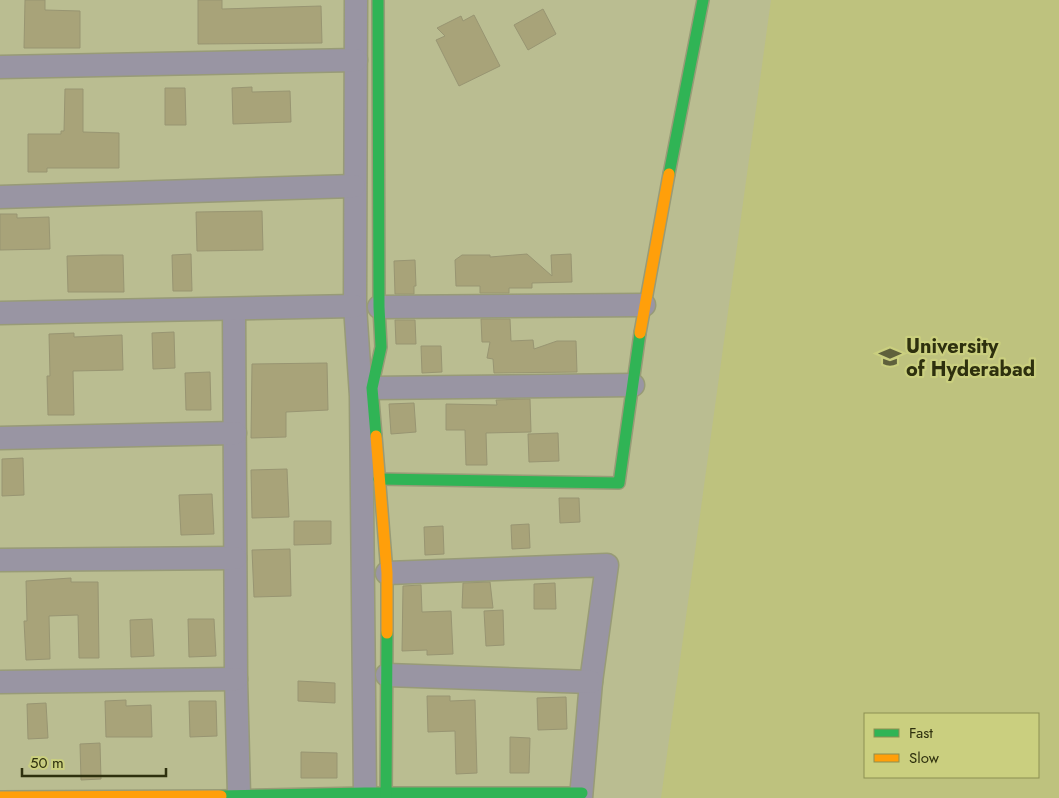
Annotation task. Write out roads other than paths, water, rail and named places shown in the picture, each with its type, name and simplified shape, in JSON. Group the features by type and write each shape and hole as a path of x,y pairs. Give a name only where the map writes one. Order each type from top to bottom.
{"street":[{"path":"356,0 355,306 361,396 376,796"},
{"path":"376,796 387,675 387,573 372,388 381,347 379,307 378,0"},
{"path":"379,479 619,483 644,304 703,0"},
{"path":"0,67 356,60"},
{"path":"0,197 354,186"},
{"path":"379,307 644,304"},
{"path":"0,313 234,310 355,306"},
{"path":"234,310 236,679 239,795"},
{"path":"358,347 381,347"},
{"path":"372,388 633,385"},
{"path":"0,438 234,433"},
{"path":"0,560 235,558"},
{"path":"0,797 239,795 581,796 591,682 608,565 387,573"},
{"path":"387,675 591,682"},
{"path":"0,682 236,679"}],"place":[{"name":"University of Hyderabad","path":"890,357"}]}
